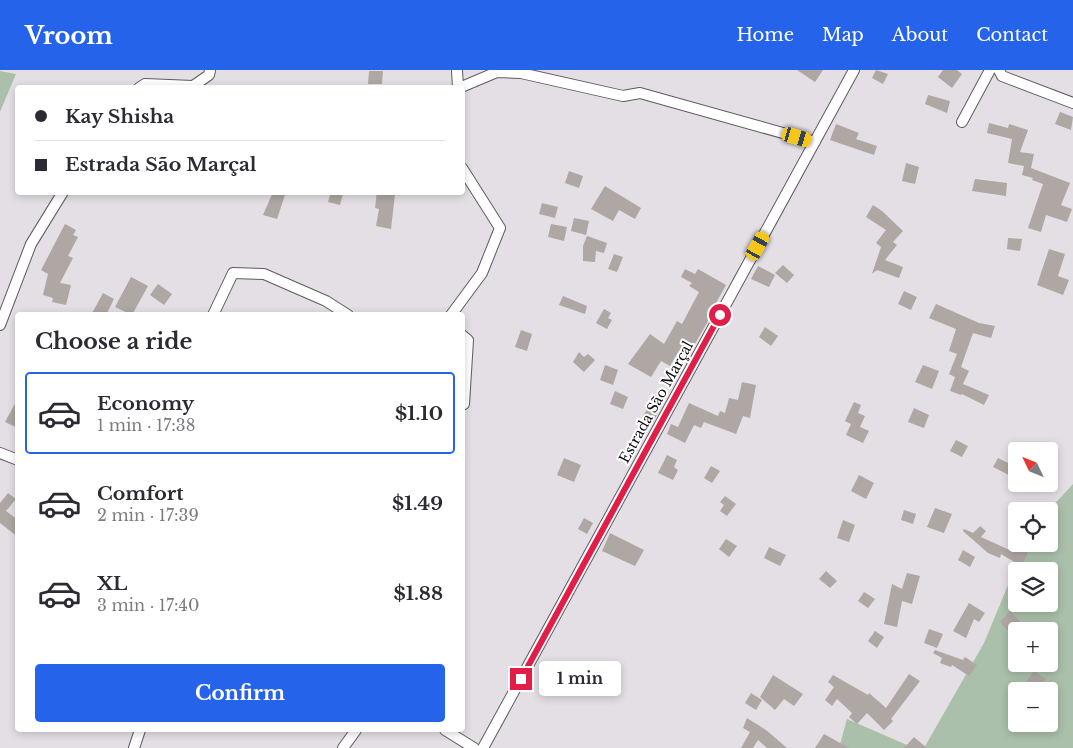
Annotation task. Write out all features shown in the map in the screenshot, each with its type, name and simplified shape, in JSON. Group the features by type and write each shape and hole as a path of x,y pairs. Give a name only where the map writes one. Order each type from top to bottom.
{"street":[{"path":"194,85 209,75 210,70"},
{"path":"457,70 458,85"},
{"name":"Estrada São Marçal","path":"483,748 854,70"},
{"path":"962,122 990,70"},
{"path":"999,70 1002,76 1073,103"},
{"path":"465,85 497,72 521,73 623,96 640,93 815,142"},
{"path":"144,85 169,85"},
{"path":"453,312 482,273 500,228 465,173"},
{"path":"0,325 31,244 60,195"},
{"path":"214,312 233,273 264,274 326,302 343,312"},
{"path":"465,338 468,340 468,352 465,391"},
{"path":"0,453 15,459"},
{"path":"134,748 139,732"},
{"path":"343,748 355,732"},
{"path":"448,732 474,748"}],"green space":[{"path":"0,71 16,74 0,112"},
{"path":"1073,484 1073,748 924,748 984,643 1008,585 1008,612 1058,612 1058,562 1018,562 1022,552 1058,552 1058,502 1056,502"},
{"path":"847,719 914,748 839,748"}],"building":[{"path":"797,70 823,70 815,82"},
{"path":"876,70 888,74 883,84 872,78"},
{"path":"943,70 957,70 962,74 952,88 938,77"},
{"path":"369,71 383,71 382,84 368,84"},
{"path":"928,95 950,101 947,113 925,104"},
{"path":"1060,112 1073,117 1071,130 1055,124"},
{"path":"989,123 1008,128 1009,124 1028,130 1020,152 1034,154 1031,168 1070,183 1061,205 1072,209 1067,222 1046,215 1041,232 1028,228 1043,184 1032,180 1033,178 1022,175 1024,166 1008,163 1012,139 987,133"},
{"path":"836,124 859,133 856,139 877,146 874,155 830,140"},
{"path":"906,163 919,167 915,184 902,181"},
{"path":"569,171 583,176 579,188 565,183"},
{"path":"975,179 1007,183 1006,196 972,191"},
{"path":"605,186 641,208 635,219 619,210 613,221 591,209"},
{"path":"272,195 285,195 277,219 263,215"},
{"path":"330,195 343,195 340,205 328,202"},
{"path":"377,195 395,195 391,229 376,226 379,209 375,208"},
{"path":"542,203 558,207 555,218 539,214"},
{"path":"873,205 903,231 893,242 897,245 885,260 903,267 899,278 877,270 872,274 881,247 876,243 886,230 866,217"},
{"path":"574,218 589,221 586,235 571,231"},
{"path":"65,224 76,230 73,235 78,237 68,256 73,258 60,283 71,285 66,305 52,302 53,298 43,295 48,274 41,270"},
{"path":"551,224 567,227 564,241 548,237"},
{"path":"587,236 607,243 604,253 596,251 595,262 583,261 583,246"},
{"path":"1008,238 1022,239 1020,251 1007,249"},
{"path":"1049,249 1065,254 1058,276 1069,280 1063,295 1037,285"},
{"path":"614,254 623,257 617,272 608,269"},
{"path":"783,265 794,275 787,283 775,273"},
{"path":"758,266 775,275 769,287 751,279"},
{"path":"685,269 695,274 698,269 726,285 716,303 718,304 689,354 680,349 670,366 661,361 651,377 628,364 650,334 664,344 677,321 682,324 699,292 689,286 692,283 681,277"},
{"path":"131,277 148,286 134,312 126,312 115,307"},
{"path":"158,284 172,294 164,305 150,295"},
{"path":"904,291 917,297 911,310 898,304"},
{"path":"103,293 114,299 108,312 93,312"},
{"path":"563,296 587,306 585,314 559,305"},
{"path":"936,304 979,323 995,326 991,338 973,333 961,367 969,371 963,384 989,395 984,405 962,394 950,391 955,377 949,374 957,354 949,351 956,329 929,318"},
{"path":"604,309 611,313 608,318 612,320 607,329 596,323"},
{"path":"765,327 778,336 771,346 759,337"},
{"path":"521,330 532,334 527,351 515,347"},
{"path":"579,352 584,357 588,354 595,360 584,372 573,362"},
{"path":"605,365 618,370 613,385 600,380"},
{"path":"923,365 939,371 932,389 915,382"},
{"path":"742,382 756,385 750,418 743,416 736,434 704,422 701,428 694,425 685,443 667,434 671,424 678,427 689,403 718,416 720,411 725,413 729,398 738,400"},
{"path":"615,391 628,397 623,409 610,404"},
{"path":"854,402 861,405 858,413 865,416 860,427 869,431 863,443 846,435 851,424 845,421"},
{"path":"15,404 15,427 5,422"},
{"path":"650,405 659,411 653,422 643,416"},
{"path":"914,408 929,415 924,428 908,422"},
{"path":"956,440 968,446 962,457 950,451"},
{"path":"667,455 677,460 674,467 678,470 673,480 658,473"},
{"path":"564,458 581,465 574,482 557,475"},
{"path":"998,458 1008,463 1008,474 993,467"},
{"path":"711,466 720,471 712,483 704,478"},
{"path":"859,475 874,483 866,499 851,491"},
{"path":"8,493 15,498 6,511 15,518 15,535 0,523 0,503"},
{"path":"725,496 736,504 727,516 720,511 724,505 720,502"},
{"path":"935,508 952,514 944,533 927,527"},
{"path":"904,510 916,514 913,524 901,520"},
{"path":"584,518 593,523 587,534 578,529"},
{"path":"843,520 855,525 849,542 837,538"},
{"path":"980,526 986,531 981,537 1008,549 1008,552 1028,553 1023,562 1014,562 1001,554 1000,558 988,553 963,531 964,529 973,533"},
{"path":"610,533 644,550 635,566 602,551"},
{"path":"726,539 737,546 729,557 719,549"},
{"path":"769,547 786,555 780,566 764,558"},
{"path":"963,550 975,557 970,567 958,560"},
{"path":"826,571 837,581 830,588 819,579"},
{"path":"907,573 920,576 912,604 902,601 897,627 884,624 892,584 902,589"},
{"path":"864,592 875,599 868,608 858,601"},
{"path":"969,603 985,613 979,622 974,619 966,638 953,631"},
{"path":"1009,612 1020,621 1008,622 1008,631 1000,622"},
{"path":"929,629 943,634 937,648 924,643"},
{"path":"875,631 884,637 877,648 868,641"},
{"path":"935,650 963,660 965,657 977,665 969,676 952,665 951,667 940,663 942,658 933,653"},
{"path":"1033,672 1046,679 1044,682 1027,681"},
{"path":"909,674 920,681 891,719 893,721 884,730 867,713 857,724 849,717 852,713 837,699 832,706 825,700 834,687 828,682 833,675 868,695 869,693 886,708"},
{"path":"773,675 803,694 794,706 784,699 775,710 760,697"},
{"path":"751,693 762,700 756,710 745,703"},
{"path":"747,718 766,730 787,748 767,748 758,740 753,748 741,748 750,732 743,728"},
{"path":"824,734 849,748 815,748"},
{"path":"914,737 927,748 904,748"}],"route":[{"path":"521,679 720,315"}]}
